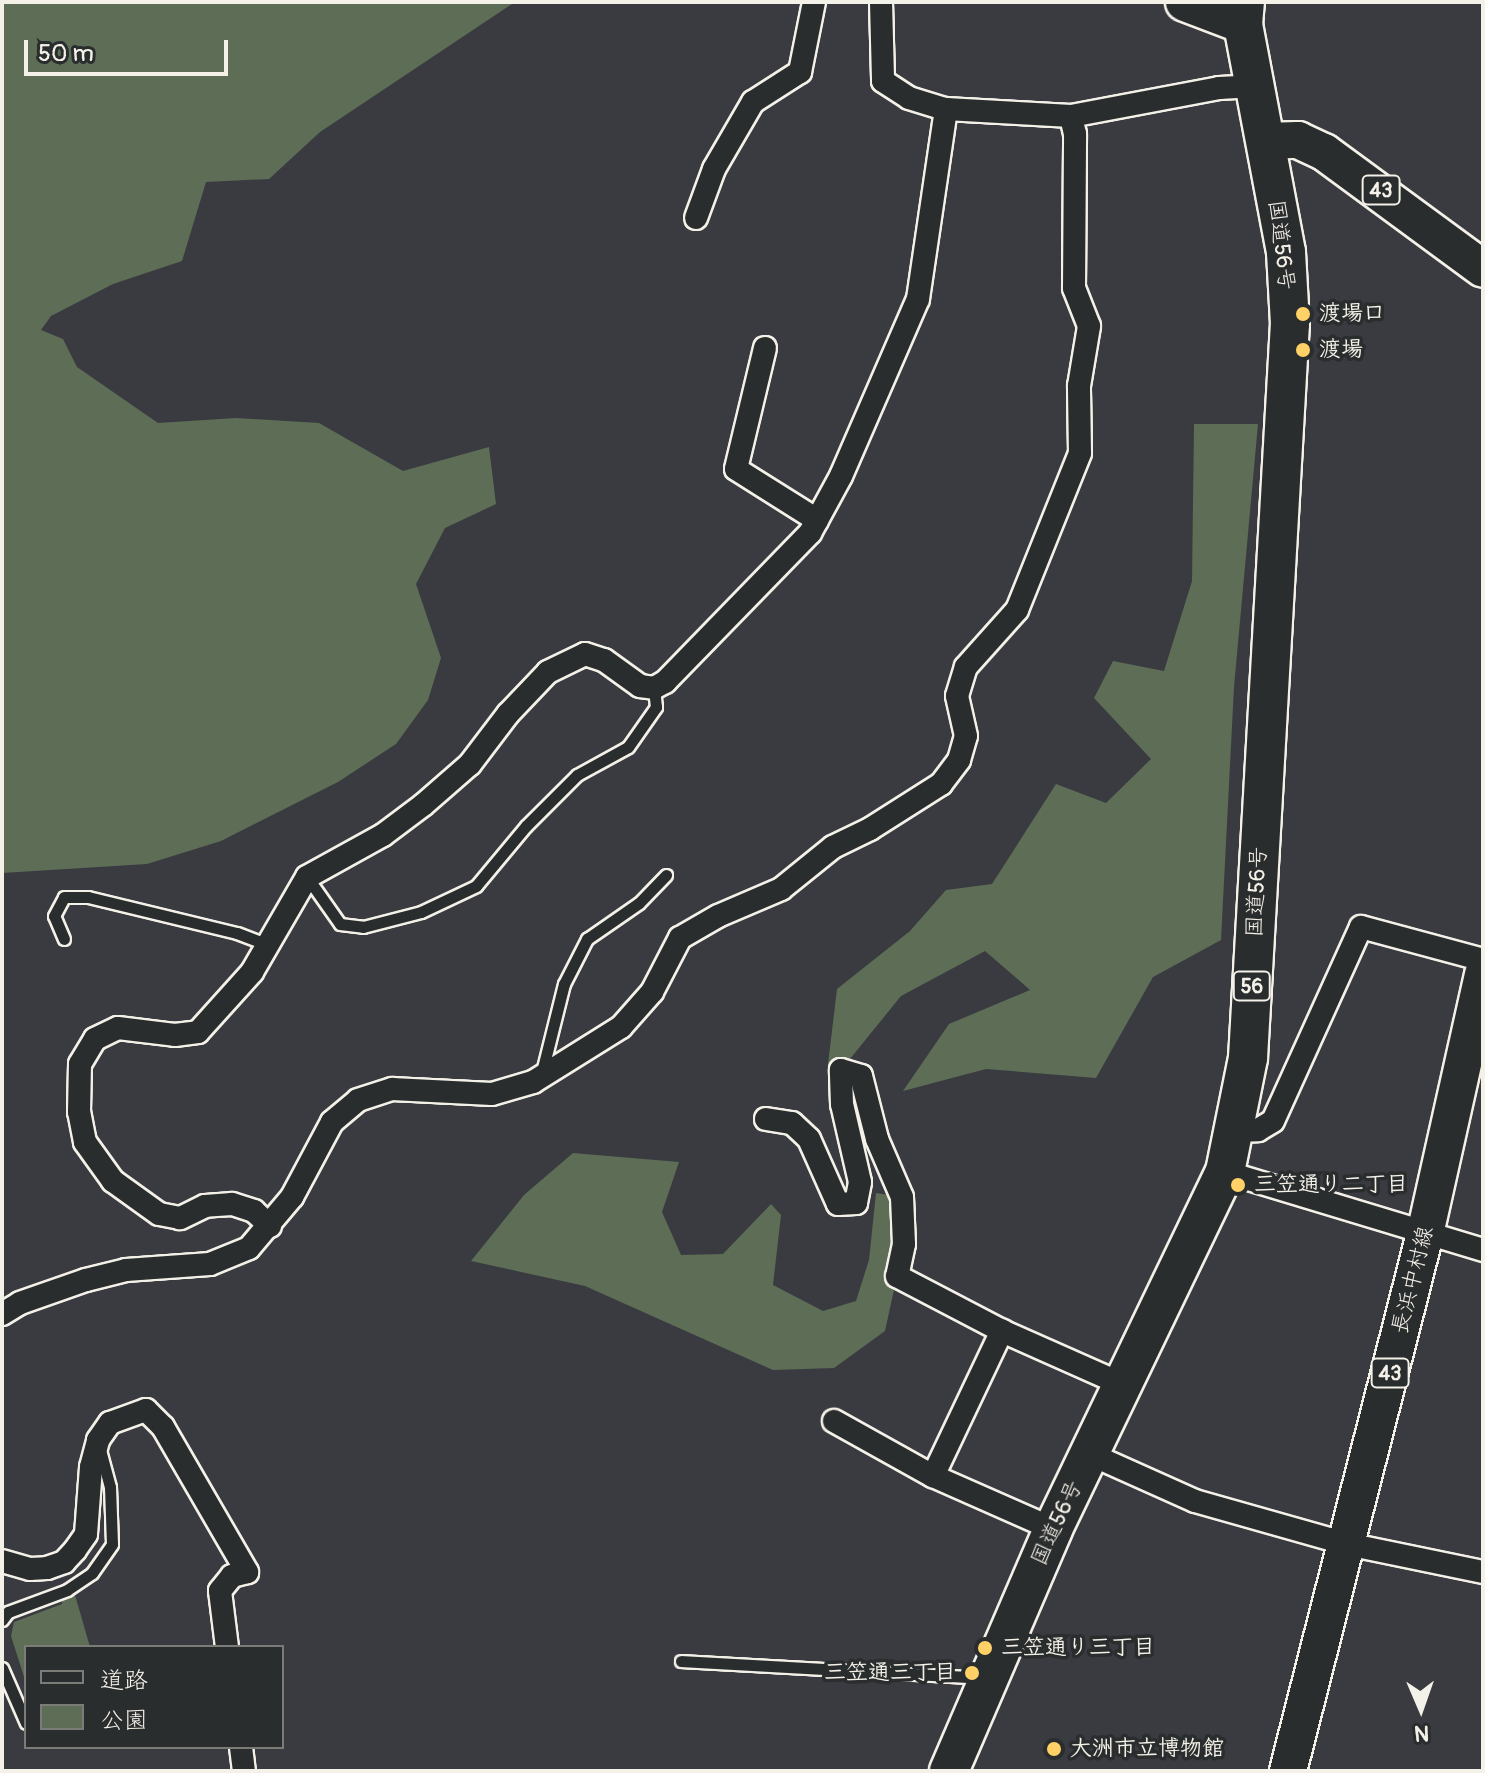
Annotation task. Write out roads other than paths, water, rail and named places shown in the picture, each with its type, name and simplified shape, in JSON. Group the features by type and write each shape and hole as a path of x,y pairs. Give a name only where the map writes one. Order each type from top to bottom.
{"highway":[{"path":"1185,2 1244,13"},
{"name":"国道56号","path":"949,1771 1053,1529 1225,1172 1248,1058 1290,324 1286,252 1244,13"}],"main road":[{"name":"43","path":"1266,141 1298,140 1324,152 1379,189 1483,269"},
{"name":"長浜中村線","path":"1288,1771 1425,1234 1483,974"}],"street":[{"path":"696,218 714,169 753,102 800,72 814,2"},
{"path":"875,3 883,81 909,98 946,109 1071,116 1219,88 1255,86"},
{"path":"270,1226 254,1211 232,1204 205,1206 180,1218 159,1214 113,1181 85,1142 79,1112 80,1064 95,1039 118,1028 175,1035 198,1032 252,972 307,877 383,835 423,805 470,764 508,714 548,672 571,657 585,654 604,660 640,686 654,688 665,682 707,635 810,533 841,476 918,299 946,109"},
{"path":"2,1314 20,1303 126,1270 210,1264 249,1248 292,1197 332,1122 358,1100 392,1089 492,1094 541,1077 621,1027 652,992 680,938 718,916 781,889 833,847 870,829 941,784 959,760 966,736 957,696 966,667 1017,610 1080,453 1079,386 1089,326 1074,288 1075,134 1071,116"},
{"path":"765,348 736,469 817,520"},
{"path":"1235,1131 1258,1130 1273,1121 1361,927 1483,960"},
{"path":"766,1119 792,1123 809,1139 838,1204 856,1203 860,1182 842,1104 841,1070 861,1076 877,1139 902,1197 904,1244 897,1276 1002,1331 1124,1385"},
{"path":"1225,1172 1483,1250"},
{"path":"933,1476 1002,1331"},
{"path":"2,1561 30,1569 47,1568 64,1562 86,1534 91,1467 98,1440 110,1423 146,1410 163,1427 247,1572 232,1576 220,1591 227,1645"},
{"path":"834,1421 933,1476 1053,1529"},
{"path":"1090,1454 1195,1501 1347,1544 1483,1572"},
{"path":"241,1749 244,1771"}],"lane":[{"path":"307,877 340,924 363,927 421,912 476,886 526,826 577,775 628,747 656,707 654,688"},
{"path":"541,1077 564,984 587,939 639,903 666,875"},
{"path":"64,939 54,916 64,897 88,897 222,929 269,945"},
{"path":"2,1620 8,1612 67,1590 92,1573 112,1544 110,1487 98,1440"},
{"path":"681,1661 986,1679"},
{"path":"2,1668 24,1718"}],"place":[{"name":"渡場口","path":"1303,314"},
{"name":"渡場","path":"1303,350"},
{"name":"三笠通り二丁目","path":"1238,1185"},
{"name":"三笠通り三丁目","path":"985,1648"},
{"name":"三笠通三丁目","path":"972,1673"},
{"name":"大洲市立博物館","path":"1054,1749"}]}
